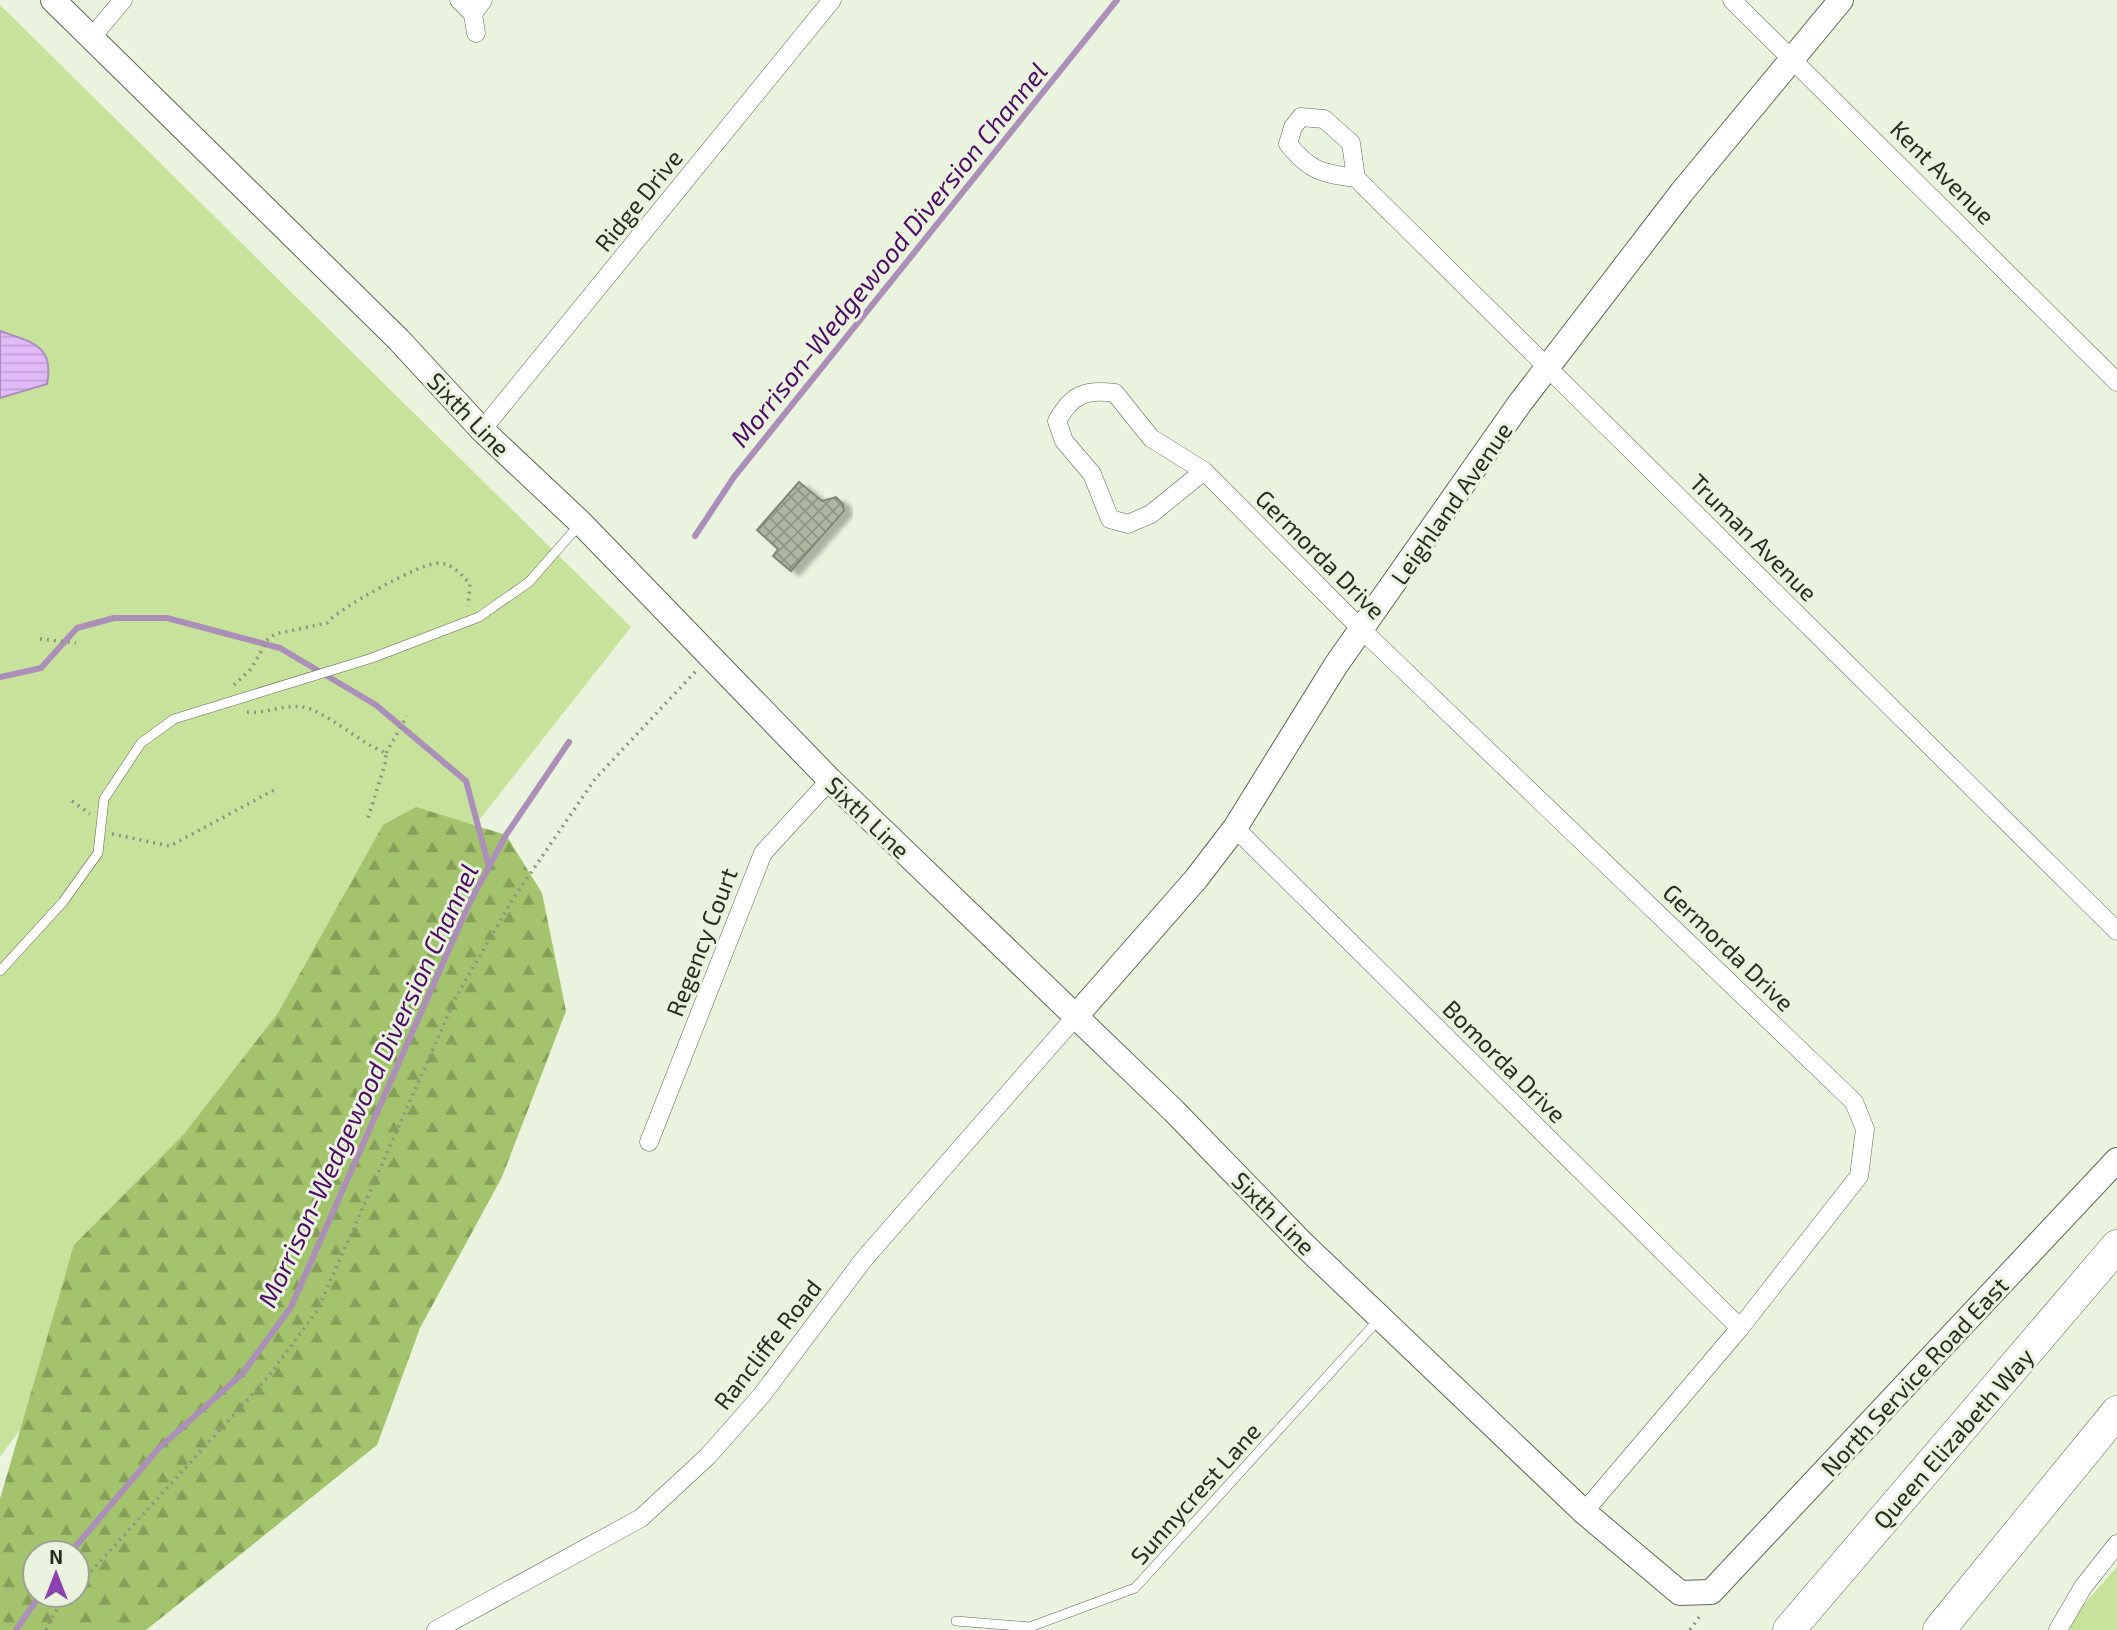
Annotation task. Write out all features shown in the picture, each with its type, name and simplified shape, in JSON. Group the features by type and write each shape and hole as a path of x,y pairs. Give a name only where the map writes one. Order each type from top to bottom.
{"highway":[{"name":"Queen Elizabeth Way","path":"1789,1630 2117,1246"},
{"path":"1939,1630 2117,1412"}],"street":[{"name":"Sixth Line","path":"53,0 399,340 482,430 581,523 830,780 1076,1016 1380,1318 1584,1512 1680,1593 1711,1592"},
{"path":"91,38 123,0"},
{"path":"459,0 478,7 476,33"},
{"name":"Ridge Drive","path":"482,430 832,0"},
{"name":"Kent Avenue","path":"1732,0 1795,59 2117,382"},
{"name":"Leighland Avenue","path":"1076,1016 1196,879 1235,828 1336,665 1547,368 1682,192 1795,59 1841,0"},
{"name":"Truman Avenue","path":"1356,178 2117,931"},
{"name":"Germorda Drive","path":"1204,471 1151,514 1128,524 1110,519 1092,474 1064,442 1057,421 1067,403 1092,390 1115,393 1151,438 1204,471 1362,630 1854,1102 1865,1129 1859,1176 1740,1328 1584,1512"},
{"name":"Regency Court","path":"649,1142 763,853 830,780"},
{"name":"Bomorda Drive","path":"1235,828 1740,1328"},
{"name":"Rancliffe Road","path":"436,1630 641,1518 708,1456 761,1396 864,1259 1076,1016"},
{"name":"North Service Road East","path":"1711,1592 2117,1160"},
{"path":"2058,1630 2083,1587 2117,1544"}],"lane":[{"path":"0,971 63,902 99,853 104,799 141,743 174,719 338,669 480,617 529,582 581,523"},
{"name":"Sunnycrest Lane","path":"956,1621 1030,1627 1135,1588 1380,1318"}],"path":[{"path":"212,708 251,669 268,639 275,634 327,624 333,614 369,597 413,569 438,563 457,569 470,584 466,622"},
{"path":"40,639 76,643"},
{"path":"91,1572 268,1377 317,1311 456,997 513,899 595,779 710,657"},
{"path":"212,708 252,712 302,707 319,713 364,744 386,753"},
{"path":"368,818 386,753 407,716"},
{"path":"72,801 89,813 101,831 170,846 276,789"},
{"path":"46,1630 57,1609"}],"green space":[{"path":"0,5 631,627 290,1060 0,1457"},
{"path":"416,807 506,835 542,893 566,1011 502,1177 420,1328 377,1445 146,1630 0,1630 0,1499 74,1245 184,1134 278,1013 383,825"},
{"path":"2117,1567 2117,1630 2070,1630 2072,1618"}],"shaded area":[{"path":"0,331 31,342 44,353 49,371 47,384 0,398"}],"building":[{"path":"799,482 822,501 836,497 843,504 844,511 791,571 773,556 778,549 757,530"}],"waterway":[{"name":"Morrison-Wedgewood Diversion Channel","path":"695,536 734,477 1117,0"},
{"path":"0,677 41,668 77,628 114,618 167,618 280,648 376,705 466,781 489,867"},
{"name":"Morrison-Wedgewood Diversion Channel","path":"82,1539 159,1448 242,1374 291,1307 469,904 506,835 569,742"},
{"name":"Morrison-Wedgewood Diversion Channel","path":"16,1630 30,1609"}]}
